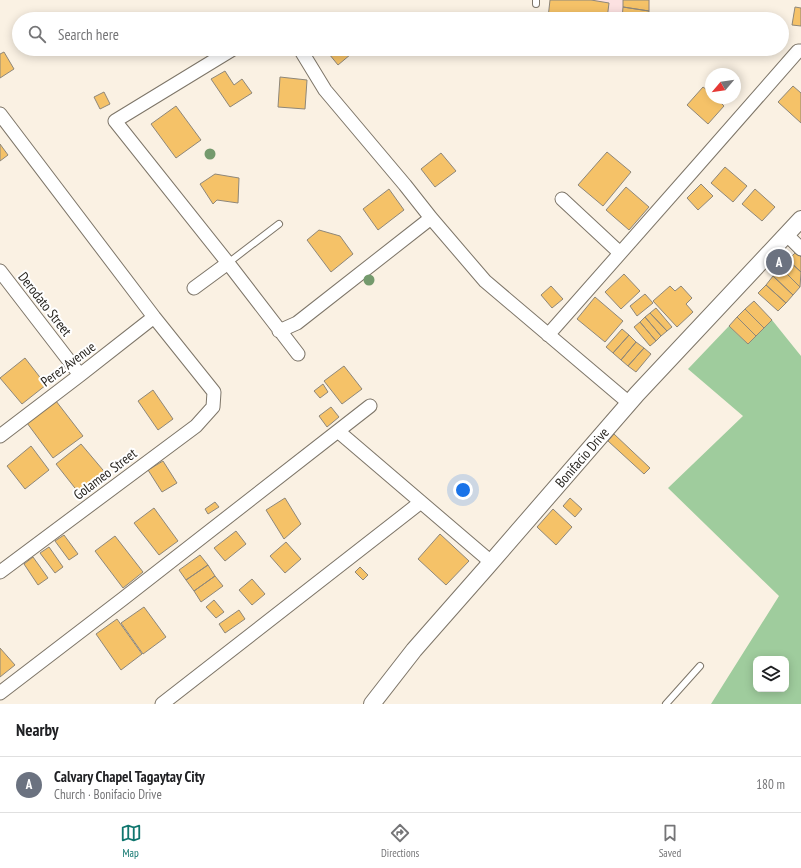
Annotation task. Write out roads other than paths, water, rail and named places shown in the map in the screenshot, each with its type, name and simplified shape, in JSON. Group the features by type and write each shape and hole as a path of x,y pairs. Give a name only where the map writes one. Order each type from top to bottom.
{"street":[{"path":"548,335 798,50 801,51"},
{"path":"222,56 115,121 298,354"},
{"path":"304,56 325,90 431,218 485,280 629,403"},
{"path":"0,114 154,317"},
{"path":"562,199 620,253"},
{"path":"279,331 297,323 431,218"},
{"name":"Bonifacio Drive","path":"372,704 414,650 629,403 801,219"},
{"path":"786,235 801,249"},
{"path":"194,288 228,263"},
{"name":"Derodato Street","path":"0,271 80,375"},
{"name":"Perez Avenue","path":"1,434 154,317"},
{"name":"Golameo Street","path":"0,572 196,426 213,407 214,392 154,317"},
{"path":"0,693 339,432 370,406"},
{"path":"339,432 491,562"},
{"path":"162,704 421,502"}],"lane":[{"path":"228,263 279,224"},
{"path":"666,704 700,666"}],"place":[{"name":"Calvary Chapel Tagaytay City","path":"779,262"}]}
